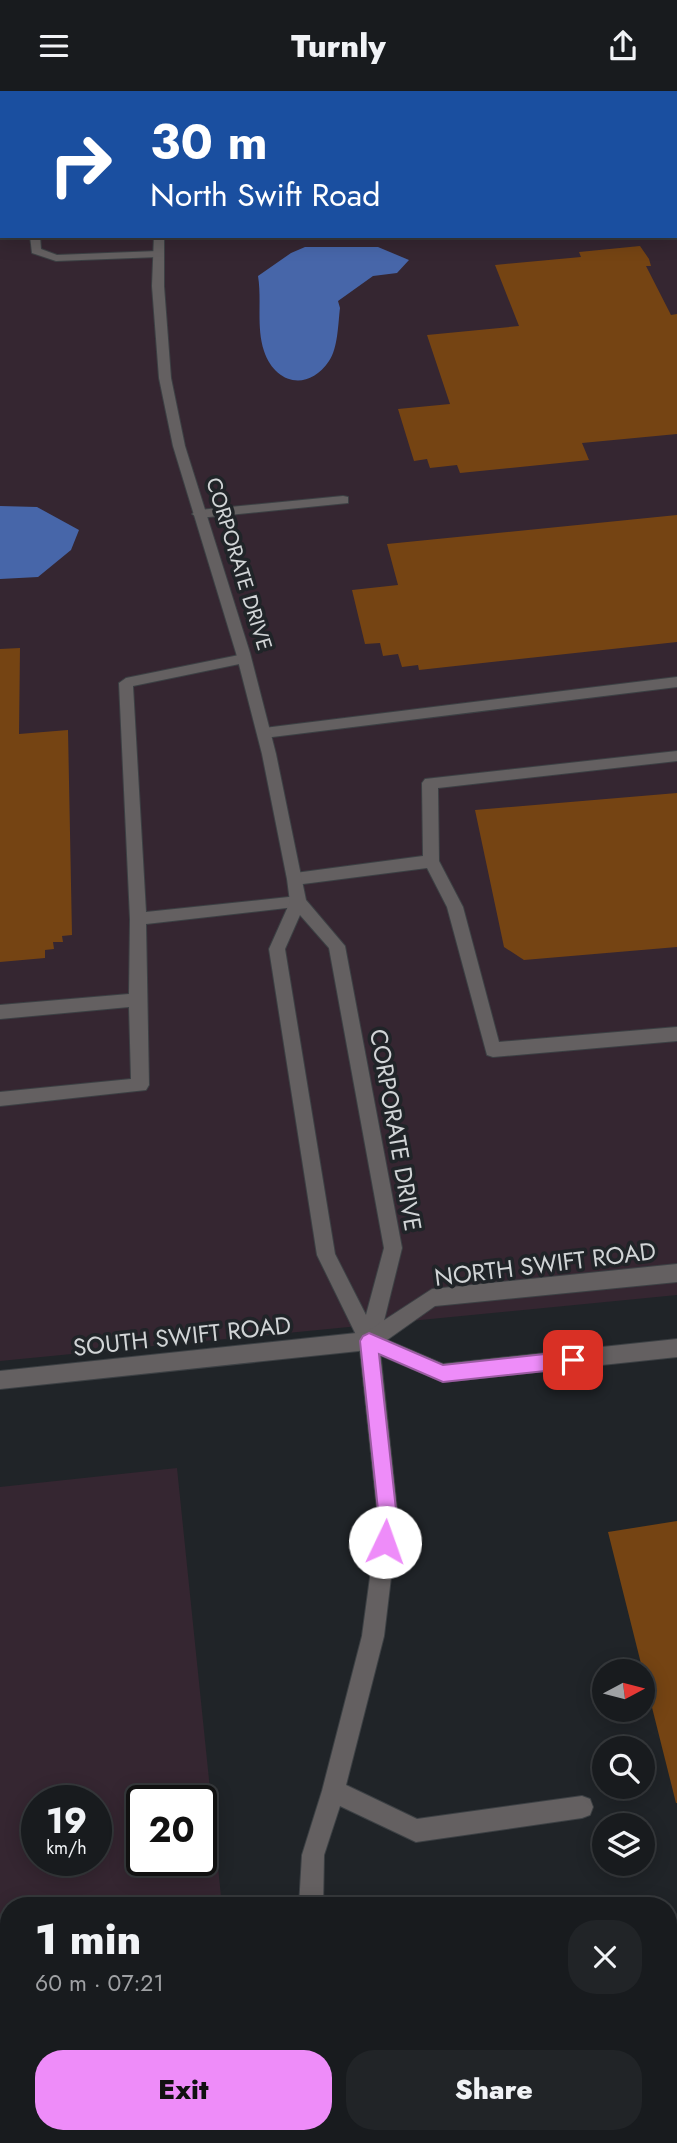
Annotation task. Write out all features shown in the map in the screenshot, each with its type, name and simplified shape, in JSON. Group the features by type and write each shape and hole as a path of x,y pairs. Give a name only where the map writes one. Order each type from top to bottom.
{"street":[{"path":"35,238 36,251 56,258 158,254"},
{"name":"CORPORATE DRIVE","path":"159,238 158,286 165,378 179,446 264,733 298,902 337,946 393,1248 369,1341"},
{"path":"199,514 343,500"},
{"path":"0,1099 140,1085 138,919 126,683 244,659"},
{"path":"264,733 677,682"},
{"path":"677,756 430,783 431,861 455,907 493,1050 677,1034"},
{"path":"295,879 431,861"},
{"path":"138,919 298,902"},
{"path":"298,902 277,949 326,1255 369,1341 388,1519 373,1636 333,1791 313,1855 311,1897"},
{"path":"0,1012 137,1000"},
{"name":"NORTH SWIFT ROAD","path":"369,1341 432,1298 677,1273"},
{"path":"369,1341 443,1373 677,1349"},
{"name":"SOUTH SWIFT ROAD","path":"0,1380 369,1341"},
{"path":"333,1791 416,1831 582,1807"}],"shaded area":[{"path":"0,238 677,238 677,1295 0,1361"},
{"path":"177,1468 210,1785 126,1785 126,1876 217,1876 217,1857 221,1897 0,1897 0,1487"}],"water":[{"path":"305,247 378,247 409,260 397,273 373,276 338,301 340,308 337,336 329,361 312,377 293,380 276,371 264,351 260,333 258,276 291,253"},
{"path":"0,506 37,507 79,530 71,550 38,577 0,579"}],"building":[{"path":"640,246 649,259 651,266 646,266 671,315 677,314 677,434 582,443 589,460 460,473 457,465 430,468 427,459 414,461 398,409 450,404 427,335 519,326 495,265 581,257 579,252"},
{"path":"677,515 677,642 419,670 418,665 402,667 398,654 383,656 380,643 365,644 352,590 398,585 387,544"},
{"path":"20,648 19,734 68,730 72,935 62,936 63,942 53,942 54,949 45,950 45,958 0,962 0,649"},
{"path":"677,793 677,947 524,960 504,947 475,810"},
{"path":"677,1521 677,1803 655,1719 655,1659 640,1659 608,1532"}],"route":[{"path":"385,1542 388,1519 369,1341 443,1373 573,1360"}]}
